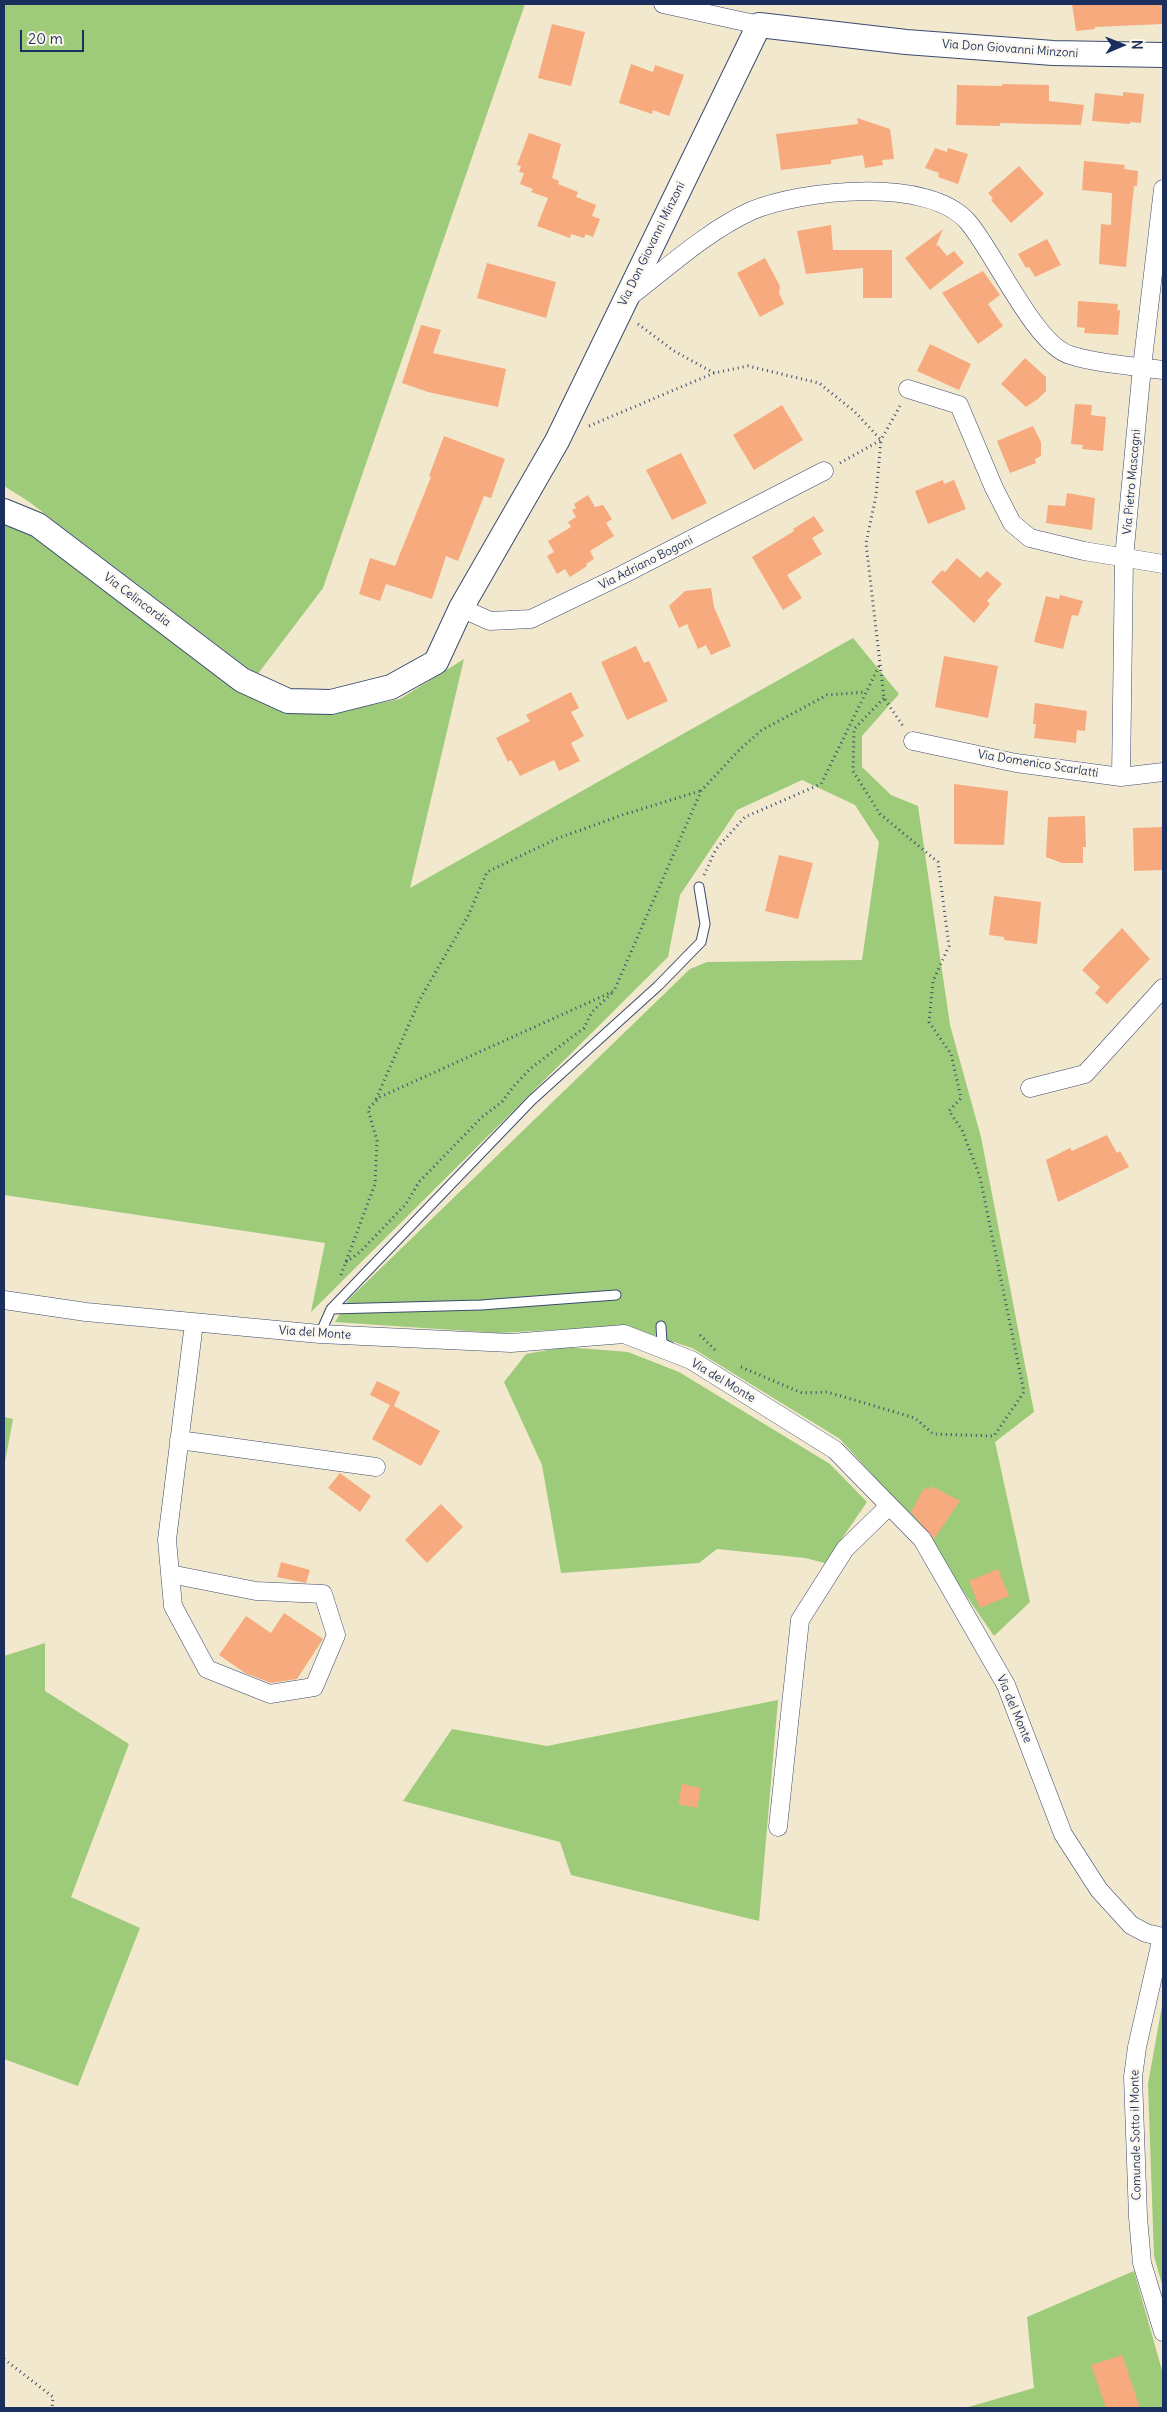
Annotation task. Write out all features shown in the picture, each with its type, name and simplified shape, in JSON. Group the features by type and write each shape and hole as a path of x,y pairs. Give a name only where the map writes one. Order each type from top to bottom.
{"street":[{"path":"663,4 759,25"},
{"name":"Via Don Giovanni Minzoni","path":"268,692 288,702 331,702 391,686 436,662 461,608 557,441 759,25 906,42 1014,50 1163,55"},
{"name":"Via Pietro Mascagni","path":"1121,776 1124,558 1142,367 1163,189"},
{"path":"622,305 726,224 774,202 822,194 871,191 896,193 922,198 946,207 966,220 992,255 1028,316 1045,337 1068,355 1163,370"},
{"path":"908,390 959,404 994,488 1012,523 1030,538 1046,543 1163,564"},
{"name":"Via Adriano Bogoni","path":"461,608 490,621 531,618 622,576 824,472"},
{"name":"Via Celincordia","path":"4,511 38,525 242,680 268,692"},
{"name":"Via Domenico Scarlatti","path":"913,741 1016,763 1121,776 1163,772"},
{"path":"1030,1088 1085,1074 1163,988"},
{"name":"Via del Monte","path":"4,1300 86,1312 320,1334 511,1343 624,1334 691,1360 835,1450 922,1539 1006,1685 1064,1834 1099,1890 1132,1925 1163,1937"},
{"path":"170,1574 256,1591 323,1594 336,1636 314,1687 270,1694 207,1669 173,1606 170,1574 167,1540 194,1323"},
{"path":"179,1440 376,1467"},
{"path":"778,1827 800,1620 845,1549 889,1506"},
{"name":"Comunale Sotto il Monte","path":"1163,1937 1137,2047 1133,2077 1138,2217 1142,2264 1163,2332"}],"lane":[{"path":"320,1334 330,1309 532,1100 658,986 702,942 705,924 699,887"},
{"path":"330,1309 481,1305 616,1295"},
{"path":"661,1326 662,1343 691,1360"}],"path":[{"path":"622,305 674,351 714,373"},
{"path":"824,472 881,440 908,390"},
{"path":"699,887 716,849 745,818 821,784 881,663"},
{"path":"345,1262 360,1252 406,1204 419,1182 482,1117 502,1102 531,1068 584,1028 592,1012 614,991 701,791 740,749 762,730 827,695 866,692"},
{"path":"733,1363 802,1393 827,1392 915,1418 933,1434 994,1436 1024,1392 980,1177 962,1130 949,1110 961,1098 951,1054 930,1022 933,981 949,946 938,862 880,814 853,771 854,729 884,698 913,741"},
{"path":"375,1102 420,999 468,916 487,872 556,838 622,815 701,791"},
{"path":"330,1309 345,1262 375,1184 377,1141 368,1108 397,1089 614,991"},
{"path":"700,1335 718,1353"},
{"path":"4,2359 53,2397 52,2408"}],"green space":[{"path":"4,4 525,4 323,588 257,675 28,501 4,486"},
{"path":"4,524 38,537 250,695 343,711 400,699 464,659 410,888 853,638 899,694 862,736 862,767 891,795 918,806 950,1025 981,1137 1034,1412 995,1442 1030,1602 994,1636 945,1565 897,1502 840,1439 692,1348 626,1326 498,1333 335,1322 349,1299 690,969 707,962 862,960 879,842 855,805 802,780 737,810 680,895 668,957 311,1312 325,1243 4,1195"},
{"path":"565,1347 628,1352 679,1372 830,1464 867,1502 825,1563 805,1558 717,1549 699,1563 561,1573 542,1465 504,1382 526,1354"},
{"path":"4,1417 13,1419 4,1467"},
{"path":"45,1643 45,1691 129,1744 71,1897 140,1928 78,2086 4,2059 4,1656"},
{"path":"778,1700 759,1921 571,1875 560,1842 403,1801 452,1729 547,1746"},
{"path":"1163,2000 1163,2288 1154,2256 1148,2084"},
{"path":"1134,2271 1163,2374 1163,2408 965,2408 1034,2388 1027,2317"}],"building":[{"path":"1072,4 1163,4 1163,24 1095,27 1095,29 1076,31"},
{"path":"552,24 585,32 571,86 538,78"},
{"path":"631,64 653,72 655,65 684,75 669,116 653,110 652,114 619,103"},
{"path":"1002,84 1049,85 1049,101 1084,105 1081,125 1000,123 1000,126 956,125 957,85 1002,86"},
{"path":"1123,92 1144,94 1141,123 1092,121 1095,93 1123,96"},
{"path":"857,118 890,129 894,159 882,160 883,165 865,168 863,155 831,160 831,164 781,170 776,134 858,124"},
{"path":"529,133 561,144 552,178 559,181 558,184 578,192 576,197 596,205 592,216 600,219 593,237 586,234 584,238 571,234 570,238 537,226 548,198 531,192 533,189 520,184 524,173 519,172 521,166 517,165"},
{"path":"935,148 947,152 948,148 968,154 958,184 938,177 939,173 925,168"},
{"path":"1084,161 1125,165 1124,169 1138,171 1137,186 1134,186 1126,267 1099,264 1101,224 1111,225 1112,193 1082,190"},
{"path":"1019,166 1044,194 1011,223 991,200 993,198 988,193"},
{"path":"831,225 833,250 892,250 892,298 863,298 863,268 806,274 797,231"},
{"path":"943,229 936,246 938,245 947,256 954,251 964,263 930,290 905,258"},
{"path":"1047,239 1061,265 1035,277 1029,267 1026,268 1018,254"},
{"path":"765,258 780,286 779,293 784,304 760,317 737,273"},
{"path":"487,263 556,282 546,318 477,298"},
{"path":"983,271 1000,295 988,304 1003,326 978,344 942,293"},
{"path":"1078,301 1118,304 1117,310 1120,310 1118,335 1084,333 1085,328 1077,327"},
{"path":"421,325 441,330 433,353 506,369 498,407 428,392 402,383"},
{"path":"930,344 971,364 959,390 917,371"},
{"path":"1025,358 1046,377 1046,391 1026,407 1001,384"},
{"path":"1075,404 1092,405 1091,415 1106,417 1103,451 1082,449 1083,445 1071,444"},
{"path":"782,405 803,440 754,470 733,435"},
{"path":"1033,426 1041,442 1041,456 1035,459 1036,463 1010,473 997,441"},
{"path":"444,436 505,459 491,498 484,496 458,561 446,556 432,599 386,584 380,601 359,594 370,558 395,566 431,477 429,476"},
{"path":"681,453 707,503 672,520 646,470"},
{"path":"943,480 944,484 954,480 966,509 928,524 915,491"},
{"path":"1067,493 1095,498 1092,530 1046,523 1048,505 1065,506"},
{"path":"588,495 595,507 603,505 612,519 606,523 614,536 590,551 594,559 586,564 587,566 570,577 565,569 557,574 547,556 554,552 548,541 571,527 568,522 576,517 572,510 576,508 574,504"},
{"path":"814,516 824,531 812,538 822,554 787,575 802,598 783,610 752,557"},
{"path":"957,558 980,578 987,571 1002,584 987,601 990,604 974,623 931,582 942,570 945,572"},
{"path":"711,588 714,607 731,646 711,655 706,645 698,649 687,624 679,628 669,606 685,591"},
{"path":"1060,595 1083,601 1078,616 1072,615 1063,649 1034,642 1046,596 1059,599"},
{"path":"636,646 644,663 649,661 668,701 627,720 601,662"},
{"path":"944,656 998,666 988,718 935,707"},
{"path":"571,692 579,708 571,712 584,736 571,743 580,761 559,771 554,760 520,776 511,760 508,762 496,738 530,721 526,715"},
{"path":"1035,703 1087,711 1085,731 1077,730 1076,743 1034,738 1036,724 1033,724"},
{"path":"954,784 1008,791 1004,845 954,844"},
{"path":"1085,816 1086,847 1083,847 1083,863 1062,863 1046,857 1048,817"},
{"path":"1163,827 1163,870 1134,871 1133,828"},
{"path":"779,855 813,863 798,919 765,911"},
{"path":"994,896 1041,902 1037,944 1004,940 1004,937 989,935"},
{"path":"1122,928 1150,959 1107,1004 1095,993 1100,987 1082,970"},
{"path":"1107,1135 1117,1153 1120,1151 1129,1167 1058,1202 1046,1160 1070,1148 1072,1151"},
{"path":"377,1381 400,1392 394,1406 440,1431 421,1466 372,1439 390,1405 370,1395"},
{"path":"340,1473 371,1496 360,1512 328,1488"},
{"path":"931,1486 960,1501 934,1539 911,1512 924,1488 929,1490"},
{"path":"441,1504 463,1527 427,1563 405,1540"},
{"path":"281,1562 310,1570 306,1583 277,1577"},
{"path":"998,1569 1009,1596 980,1608 969,1581"},
{"path":"284,1613 323,1639 297,1679 271,1683 245,1673 219,1655 246,1616 271,1633"},
{"path":"682,1784 701,1788 697,1808 678,1804"},
{"path":"1122,2355 1140,2408 1106,2408 1091,2365"}]}
